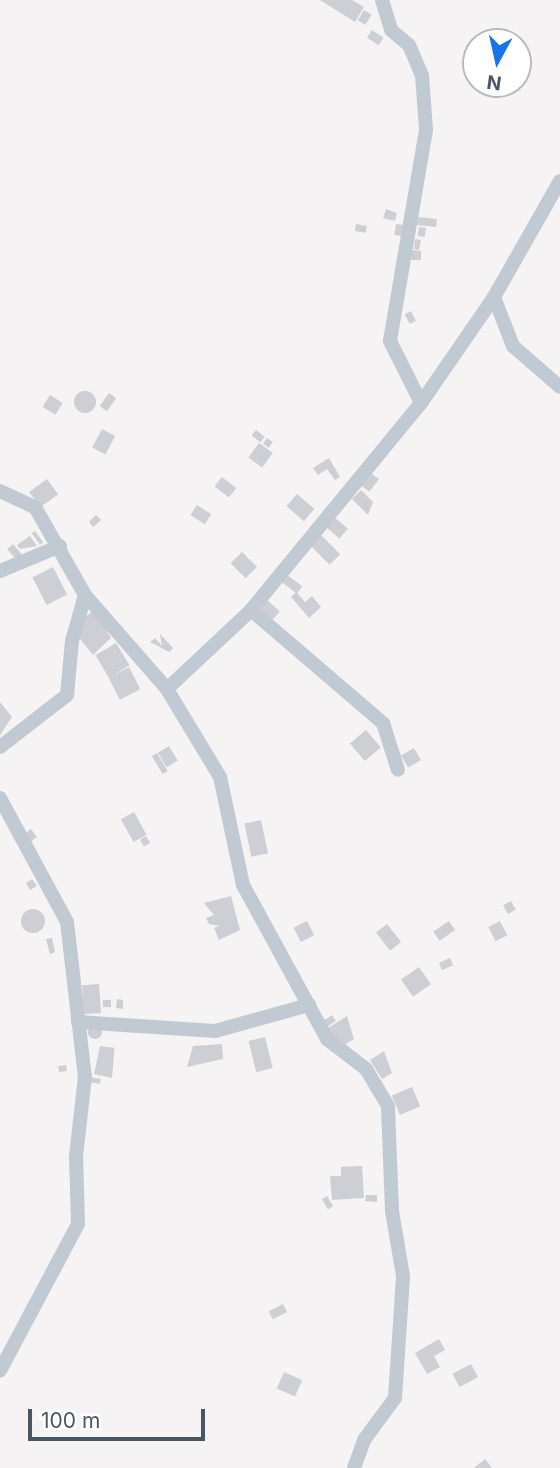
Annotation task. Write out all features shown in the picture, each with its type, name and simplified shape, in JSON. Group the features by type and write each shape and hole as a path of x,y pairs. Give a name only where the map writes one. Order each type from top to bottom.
{"street":[{"path":"382,0 391,30 409,45 422,75 426,130 390,341 421,403"},
{"path":"167,689 250,610 421,403 494,297 560,181"},
{"path":"494,297 513,346 560,387"},
{"path":"0,491 35,507 85,595 167,689 220,776 243,885 327,1039 366,1069 388,1106 392,1211 403,1276 395,1398 364,1440 354,1468"},
{"path":"0,571 60,547"},
{"path":"0,747 67,695 72,641 85,595"},
{"path":"250,610 383,723 398,770"},
{"path":"0,798 67,922 85,1077 76,1156 78,1224 0,1371"},
{"path":"78,1022 215,1031 309,1005"}],"building":[{"path":"320,0 352,0 364,7 355,22"},
{"path":"364,10 372,15 365,25 358,20"},
{"path":"372,30 384,38 379,45 367,37"},
{"path":"386,209 397,213 395,221 383,218"},
{"path":"417,217 437,219 436,227 416,225"},
{"path":"356,224 367,226 366,233 355,231"},
{"path":"396,224 403,225 401,236 394,235"},
{"path":"419,227 426,228 425,237 418,236"},
{"path":"415,239 421,240 419,250 414,249"},
{"path":"412,250 421,251 421,260 411,260"},
{"path":"411,311 416,321 410,324 405,314"},
{"path":"85,391 93,394 96,402 93,410 85,413 77,410 74,402 77,394"},
{"path":"109,393 116,398 107,411 100,406"},
{"path":"50,395 63,403 55,415 43,407"},
{"path":"102,429 115,436 105,455 92,448"},
{"path":"256,430 265,437 260,442 252,436"},
{"path":"267,438 273,442 269,448 263,444"},
{"path":"259,443 273,453 262,468 248,458"},
{"path":"329,458 340,477 335,480 327,469 318,475 313,468"},
{"path":"371,473 379,479 369,492 361,486"},
{"path":"222,477 236,488 229,498 215,486"},
{"path":"47,479 58,494 40,507 29,492"},
{"path":"361,490 373,502 368,515 352,499"},
{"path":"297,494 314,509 304,521 287,506"},
{"path":"197,505 211,514 205,524 190,515"},
{"path":"96,515 101,520 93,527 89,522"},
{"path":"332,515 348,529 339,539 323,525"},
{"path":"35,531 43,542 40,545 32,533"},
{"path":"319,533 340,554 330,565 308,544"},
{"path":"30,536 37,546 20,549 17,545"},
{"path":"13,544 22,554 16,559 7,549"},
{"path":"242,552 257,567 246,578 231,563"},
{"path":"53,567 67,595 47,605 33,577"},
{"path":"287,575 302,586 297,593 282,582"},
{"path":"296,592 305,602 312,596 321,607 309,618 291,597"},
{"path":"263,596 280,612 271,621 254,606"},
{"path":"95,611 111,638 93,655 77,635 81,618"},
{"path":"160,634 173,648 169,652 150,642 155,638 162,646"},
{"path":"116,643 129,665 109,678 95,655"},
{"path":"129,667 140,689 120,700 109,677"},
{"path":"0,702 12,717 0,735"},
{"path":"366,730 381,748 365,761 350,743"},
{"path":"169,746 178,761 167,767 158,753"},
{"path":"414,748 421,760 408,768 401,756"},
{"path":"157,753 168,771 163,774 152,756"},
{"path":"134,812 147,835 133,842 121,819"},
{"path":"261,820 268,853 251,857 244,824"},
{"path":"31,829 37,837 27,844 21,836"},
{"path":"146,836 150,843 144,846 140,840"},
{"path":"32,879 37,886 30,890 26,883"},
{"path":"231,896 240,930 219,940 214,928 219,926 209,924 206,918 214,915 204,903"},
{"path":"511,901 516,910 508,914 503,905"},
{"path":"33,909 41,913 45,921 41,929 33,933 25,929 21,921 25,913"},
{"path":"307,921 314,935 301,942 294,928"},
{"path":"449,921 455,930 439,941 433,932"},
{"path":"500,921 507,935 496,941 488,927"},
{"path":"387,924 401,942 390,951 376,933"},
{"path":"52,938 55,952 50,954 46,939"},
{"path":"450,958 453,965 442,970 439,963"},
{"path":"419,967 431,984 413,997 401,980"},
{"path":"99,984 101,1013 84,1014 82,985"},
{"path":"117,999 123,1000 123,1009 116,1008"},
{"path":"103,1000 111,1000 111,1007 103,1007"},
{"path":"332,1015 336,1021 328,1026 324,1021"},
{"path":"347,1016 354,1039 340,1048 328,1028"},
{"path":"95,1025 100,1027 100,1037 95,1039 90,1037 88,1032 90,1027"},
{"path":"265,1037 273,1068 256,1072 249,1041"},
{"path":"115,1043 112,1078 94,1074 100,1046 114,1048"},
{"path":"222,1044 223,1059 187,1067 193,1046"},
{"path":"384,1051 392,1073 382,1079 370,1060"},
{"path":"66,1065 67,1071 59,1072 58,1066"},
{"path":"89,1077 101,1079 100,1084 88,1082"},
{"path":"412,1087 420,1106 400,1115 392,1096"},
{"path":"362,1166 364,1198 332,1200 330,1176 341,1176 341,1167"},
{"path":"366,1195 377,1195 377,1202 365,1201"},
{"path":"327,1196 333,1206 328,1209 322,1199"},
{"path":"283,1304 287,1312 273,1319 269,1311"},
{"path":"439,1339 445,1350 434,1356 440,1367 427,1374 415,1353"},
{"path":"471,1364 478,1377 460,1387 452,1374"},
{"path":"284,1372 302,1380 295,1397 277,1388"},
{"path":"485,1459 492,1468 474,1468"}]}
